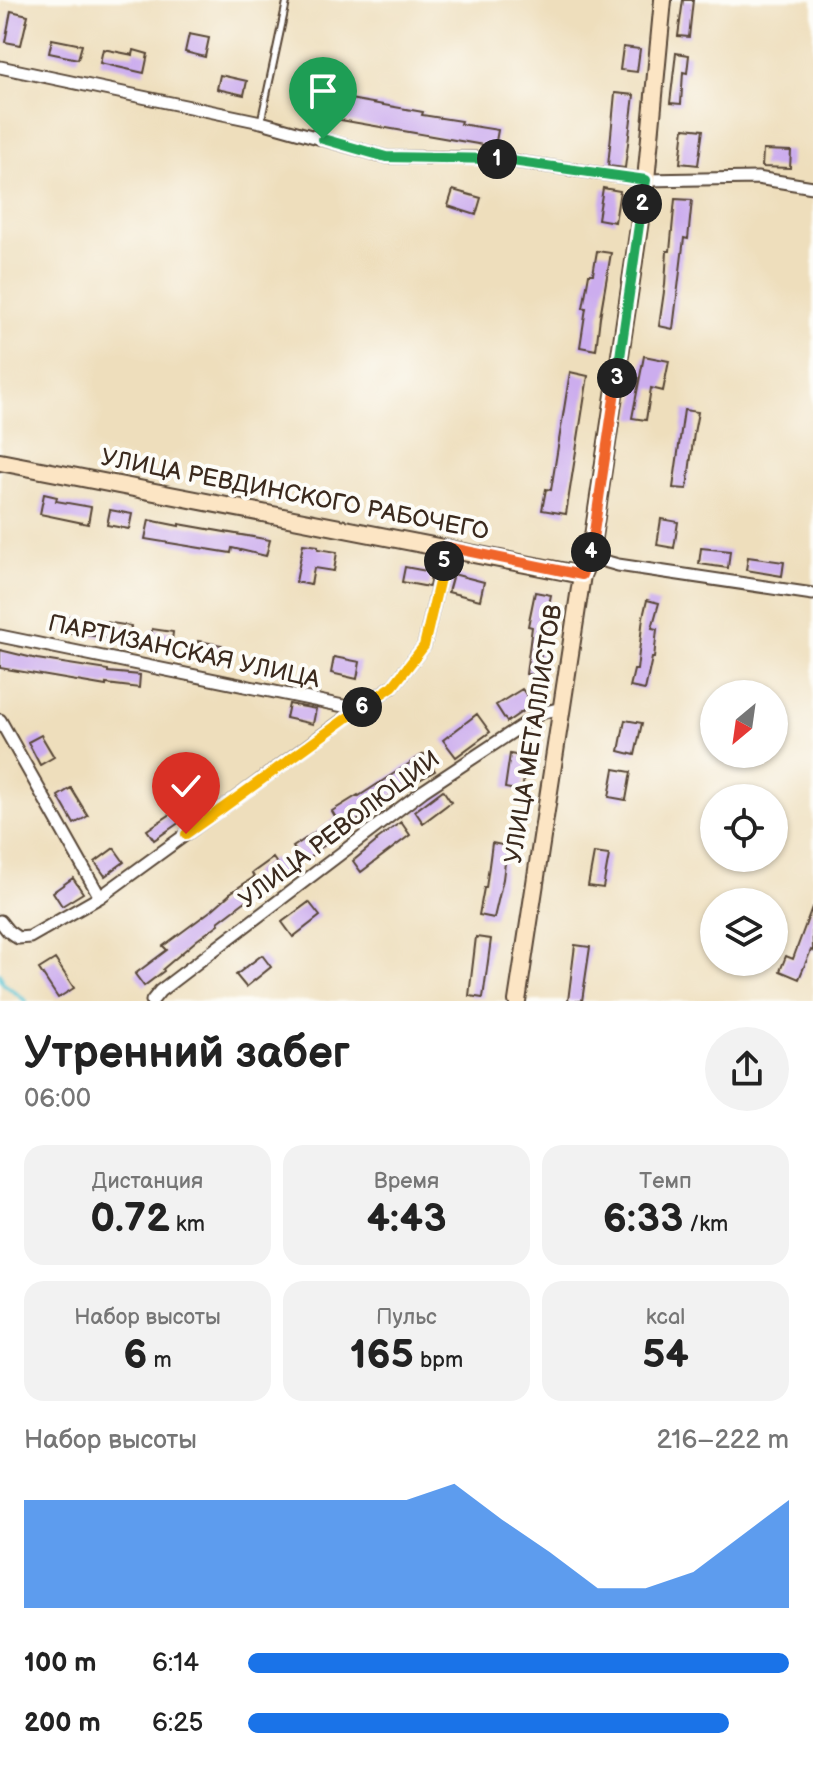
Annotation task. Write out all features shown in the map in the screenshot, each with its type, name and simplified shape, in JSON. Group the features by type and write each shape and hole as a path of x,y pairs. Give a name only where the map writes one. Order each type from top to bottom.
{"street":[{"name":"УЛИЦА МЕТАЛЛИСТОВ","path":"517,1001 582,575 590,557 646,180 663,0"},
{"path":"0,67 261,122 386,157 490,158 646,180 757,178 813,187"},
{"name":"УЛИЦА РЕВДИНСКОГО РАБОЧЕГО","path":"0,462 582,575"},
{"path":"0,921 18,938 30,937 100,897 393,686 424,646 447,547"},
{"path":"590,557 618,565 813,594"},
{"name":"ПАРТИЗАНСКАЯ УЛИЦА","path":"0,636 358,709"},
{"name":"УЛИЦА РЕВОЛЮЦИИ","path":"152,1001 160,991 423,791 541,713 562,708"},
{"path":"0,720 100,897"}],"lane":[{"path":"261,122 287,0"}],"building":[{"path":"683,0 693,0 689,37 678,36"},
{"path":"11,11 28,15 21,45 5,42"},
{"path":"189,34 209,38 205,57 185,52"},
{"path":"52,39 82,45 78,59 49,53"},
{"path":"623,47 640,49 637,72 620,70"},
{"path":"103,49 133,55 134,50 148,54 144,73 100,63"},
{"path":"676,53 689,55 687,73 683,72 681,104 670,103"},
{"path":"220,75 247,81 244,95 217,89"},
{"path":"615,93 634,95 625,168 608,166"},
{"path":"333,96 423,112 422,115 498,130 495,147 329,118"},
{"path":"684,128 703,130 698,165 680,163"},
{"path":"763,150 791,151 790,168 762,167"},
{"path":"603,188 620,191 615,222 598,219"},
{"path":"453,190 481,198 476,215 448,206"},
{"path":"675,199 692,200 673,329 659,326"},
{"path":"597,251 611,253 596,350 580,347 589,274 593,274"},
{"path":"644,356 669,361 663,391 651,388 646,420 632,418"},
{"path":"570,372 588,376 566,514 542,510 546,489 551,490"},
{"path":"684,410 698,412 687,489 673,488"},
{"path":"44,494 57,497 56,501 91,507 88,524 40,514"},
{"path":"110,510 132,514 129,529 107,525"},
{"path":"661,519 678,522 674,548 657,545"},
{"path":"149,520 270,540 266,556 232,548 231,553 145,539"},
{"path":"303,544 337,552 334,571 314,568 311,585 296,582"},
{"path":"701,548 730,551 728,568 699,564"},
{"path":"748,557 784,562 782,576 746,570"},
{"path":"405,567 432,572 429,587 402,582"},
{"path":"453,574 484,582 480,600 448,592"},
{"path":"535,592 551,595 541,643 539,675 526,674 532,627 528,626"},
{"path":"647,600 659,603 652,628 657,629 654,658 645,690 630,687 634,670 637,670"},
{"path":"67,616 131,626 129,641 65,632"},
{"path":"152,629 173,632 171,648 150,645"},
{"path":"198,641 222,645 220,659 196,656"},
{"path":"0,650 108,672 140,675 139,688 106,686 0,668"},
{"path":"334,657 360,662 357,679 331,673"},
{"path":"522,689 533,704 507,722 496,705"},
{"path":"289,704 316,709 313,724 286,718"},
{"path":"477,714 490,732 456,757 443,740"},
{"path":"625,720 642,723 635,755 619,751"},
{"path":"41,735 54,757 40,765 28,742"},
{"path":"424,754 435,771 408,784 368,811 303,862 293,847 336,818 332,811"},
{"path":"510,754 527,757 522,791 505,788"},
{"path":"614,769 631,772 626,800 609,797"},
{"path":"71,788 88,816 74,824 58,796"},
{"path":"443,790 451,802 423,823 415,811"},
{"path":"174,812 180,822 154,840 147,830"},
{"path":"401,822 410,835 361,872 353,861"},
{"path":"492,843 507,846 494,918 479,915"},
{"path":"114,848 124,862 105,876 95,862"},
{"path":"594,853 609,855 603,888 588,886"},
{"path":"273,858 285,875 218,922 144,986 135,974 167,950 163,946 254,877 252,873"},
{"path":"73,878 83,893 62,906 53,892"},
{"path":"309,902 320,916 293,937 282,922"},
{"path":"812,907 813,951 799,979 788,974 788,957 793,959"},
{"path":"476,937 491,939 483,998 469,996"},
{"path":"575,945 590,947 582,1001 568,1001"},
{"path":"262,955 271,967 246,987 236,975"},
{"path":"55,959 74,988 58,998 39,969"}],"waterway":[{"path":"0,974 3,983 26,1001"}],"route":[{"path":"186,834 393,686 424,646 447,547 582,575 590,557 646,180 490,158 386,157 323,139"}]}
